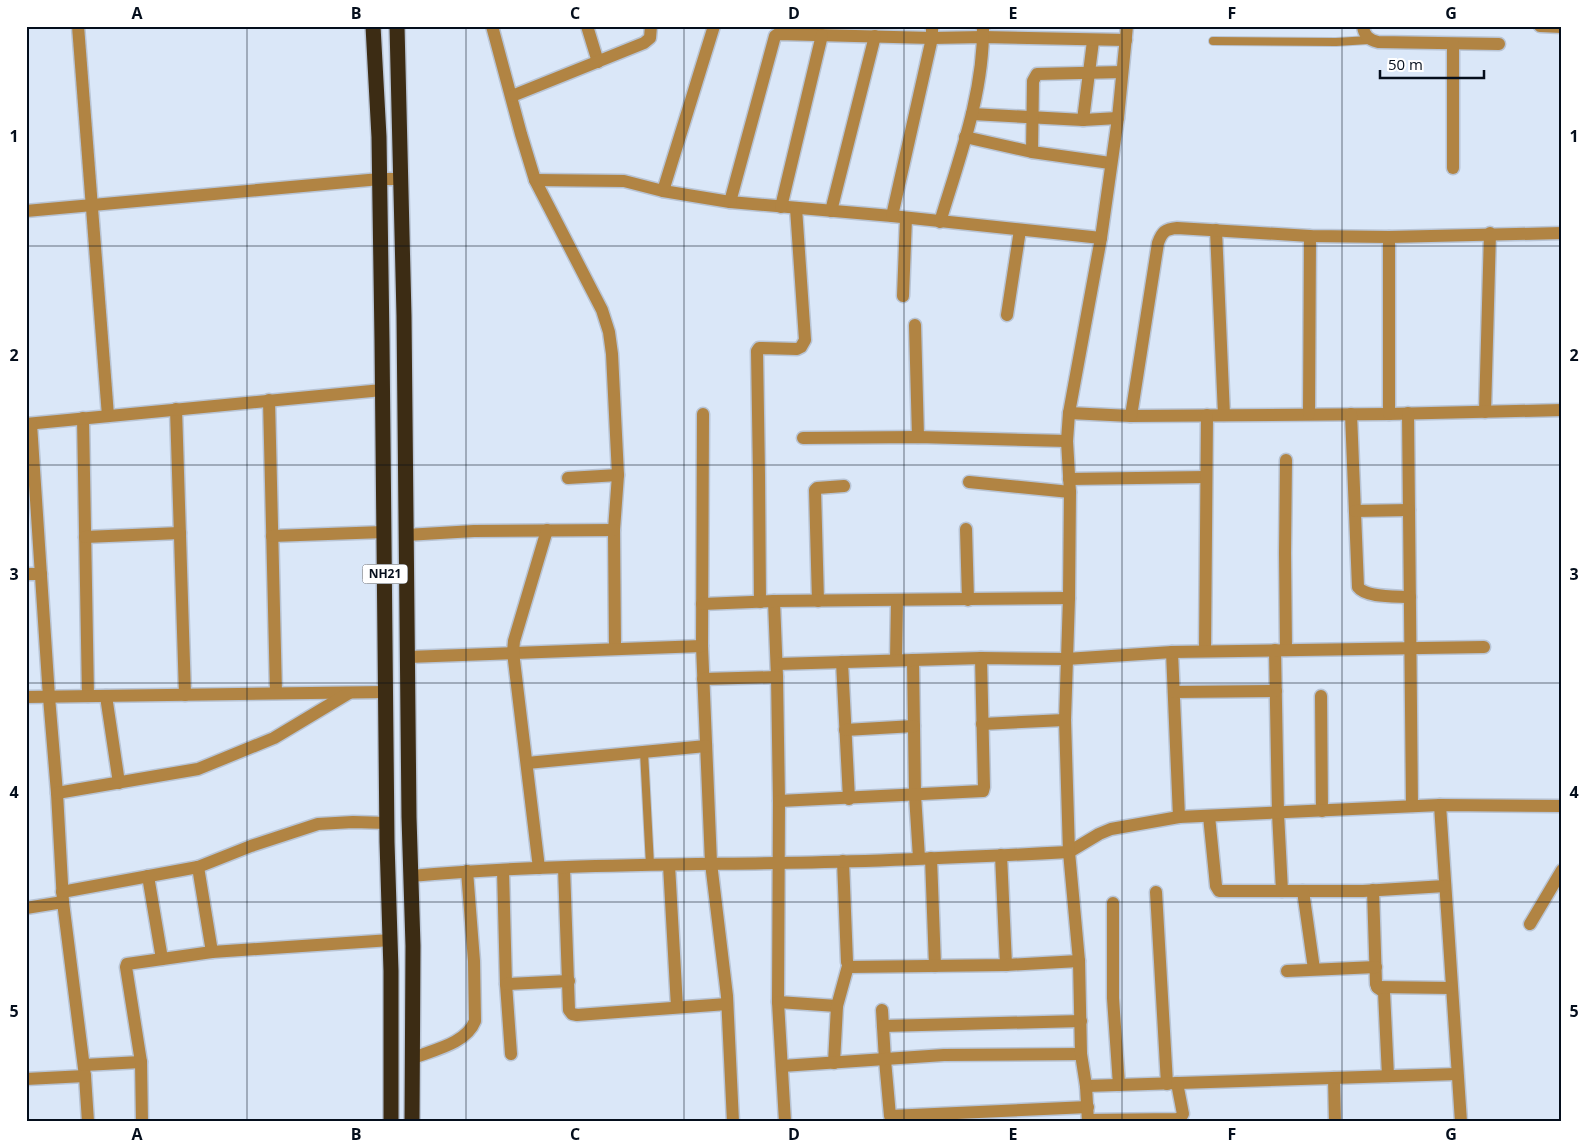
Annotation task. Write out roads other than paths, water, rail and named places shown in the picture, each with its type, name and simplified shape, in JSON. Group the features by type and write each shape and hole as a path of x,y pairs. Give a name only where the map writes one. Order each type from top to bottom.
{"highway":[{"name":"NH21","path":"373,26 380,179 391,1122"},
{"name":"NH21","path":"397,26 413,946 412,1122"}],"street":[{"path":"78,26 108,416"},
{"path":"492,26 521,134 536,180 602,310 609,332 612,354 618,475 614,530 615,648"},
{"path":"588,26 598,62"},
{"path":"512,96 648,41 651,26"},
{"path":"663,191 714,26"},
{"path":"1088,1116 1081,1054 1079,961 1069,852 1065,720 1070,492 1067,440 1069,413 1101,238 1110,163 1118,118 1127,26"},
{"path":"1363,26 1366,36 1370,40 1378,42 1500,44"},
{"path":"1540,26 1562,28"},
{"path":"730,202 776,35 822,35 847,31 875,36 932,32 983,32 1094,40 1126,40"},
{"path":"892,216 932,32"},
{"path":"940,222 972,114 979,78 983,32"},
{"path":"781,207 822,35"},
{"path":"832,211 875,36"},
{"path":"1083,120 1094,40"},
{"path":"1453,44 1454,168"},
{"path":"1032,152 1033,80 1037,74 1122,72"},
{"path":"972,114 1083,120 1118,118"},
{"path":"966,137 1032,152 1110,163"},
{"path":"26,211 380,179 401,179"},
{"path":"536,180 624,181 663,191 730,202 892,216 1101,238"},
{"path":"760,602 760,475 756,352 759,348 797,349 801,347 805,340 796,208"},
{"path":"903,296 906,218"},
{"path":"1131,416 1158,242 1162,233 1167,229 1310,236 1389,237 1490,233 1562,233"},
{"path":"1007,315 1020,230"},
{"path":"1216,230 1224,415"},
{"path":"1485,412 1490,233"},
{"path":"1309,414 1310,236"},
{"path":"1389,237 1389,414"},
{"path":"915,325 918,438"},
{"path":"88,1122 85,1071 62,897 57,793 48,697 41,574 29,424 382,390"},
{"path":"269,400 276,693"},
{"path":"176,409 185,695"},
{"path":"1069,413 1131,416 1207,416 1562,410"},
{"path":"1408,413 1412,806"},
{"path":"703,414 703,679 711,863 727,1004 733,1122"},
{"path":"1351,414 1357,582 1359,590 1374,595 1410,597"},
{"path":"1205,651 1207,416"},
{"path":"83,418 88,696"},
{"path":"803,438 1067,440"},
{"path":"1282,891 1278,813 1276,691 1281,650 1286,460"},
{"path":"568,478 618,475"},
{"path":"1069,479 1206,476"},
{"path":"969,482 1070,492"},
{"path":"818,601 815,490 817,488 844,486"},
{"path":"1355,511 1409,510"},
{"path":"966,529 968,600"},
{"path":"539,868 513,652 514,641 547,530"},
{"path":"406,535 474,531 614,530"},
{"path":"272,536 384,532"},
{"path":"85,537 180,533"},
{"path":"26,574 41,574"},
{"path":"702,604 774,601 1069,598"},
{"path":"774,601 779,802 778,1002 786,1122"},
{"path":"896,660 897,601"},
{"path":"408,657 702,646"},
{"path":"703,679 842,662 981,658 1066,659 1205,651 1484,647"},
{"path":"1172,652 1179,817"},
{"path":"779,802 984,790 981,658"},
{"path":"913,660 914,795 925,858 935,966"},
{"path":"842,662 849,799"},
{"path":"1174,692 1276,691"},
{"path":"26,696 386,692"},
{"path":"57,793 198,769 211,765 274,738 349,693"},
{"path":"106,696 119,782"},
{"path":"1321,696 1322,810"},
{"path":"982,724 1065,720"},
{"path":"845,730 914,726"},
{"path":"527,763 706,746"},
{"path":"1440,805 1461,1122"},
{"path":"411,876 539,868 779,863 1069,852 1111,829 1179,817 1440,805 1562,806"},
{"path":"1209,816 1216,886 1219,891 1373,890 1445,886"},
{"path":"26,908 62,897 148,876 198,867 251,846 318,824 387,823"},
{"path":"1000,855 1006,965"},
{"path":"834,1063 837,1006 848,966 843,861"},
{"path":"669,865 677,1007"},
{"path":"198,867 212,952"},
{"path":"564,868 570,1010 572,1014 727,1004"},
{"path":"503,870 506,984 511,1054"},
{"path":"1530,924 1562,870"},
{"path":"413,1058 458,1040 472,1028 475,1021 474,961 467,871"},
{"path":"148,876 162,959"},
{"path":"1373,890 1377,987"},
{"path":"1302,891 1314,969"},
{"path":"882,1010 884,1060 890,1116 1088,1116 1177,1119 1182,1117 1183,1114 1172,1084 1156,892"},
{"path":"1113,903 1113,998 1119,1085"},
{"path":"142,1122 141,1062 126,966 129,963 212,952 390,940"},
{"path":"848,966 853,968 1006,965 1079,961"},
{"path":"1287,971 1376,967"},
{"path":"506,984 569,981"},
{"path":"1377,987 1452,988"},
{"path":"1377,987 1384,992 1388,1076"},
{"path":"778,1002 837,1006"},
{"path":"883,1026 1081,1021"},
{"path":"782,1066 944,1055 1081,1054"},
{"path":"26,1079 141,1062"},
{"path":"1086,1086 1457,1074"},
{"path":"1334,1078 1335,1122"}],"lane":[{"path":"1213,41 1336,42 1370,40"},
{"path":"644,752 650,865"}]}
